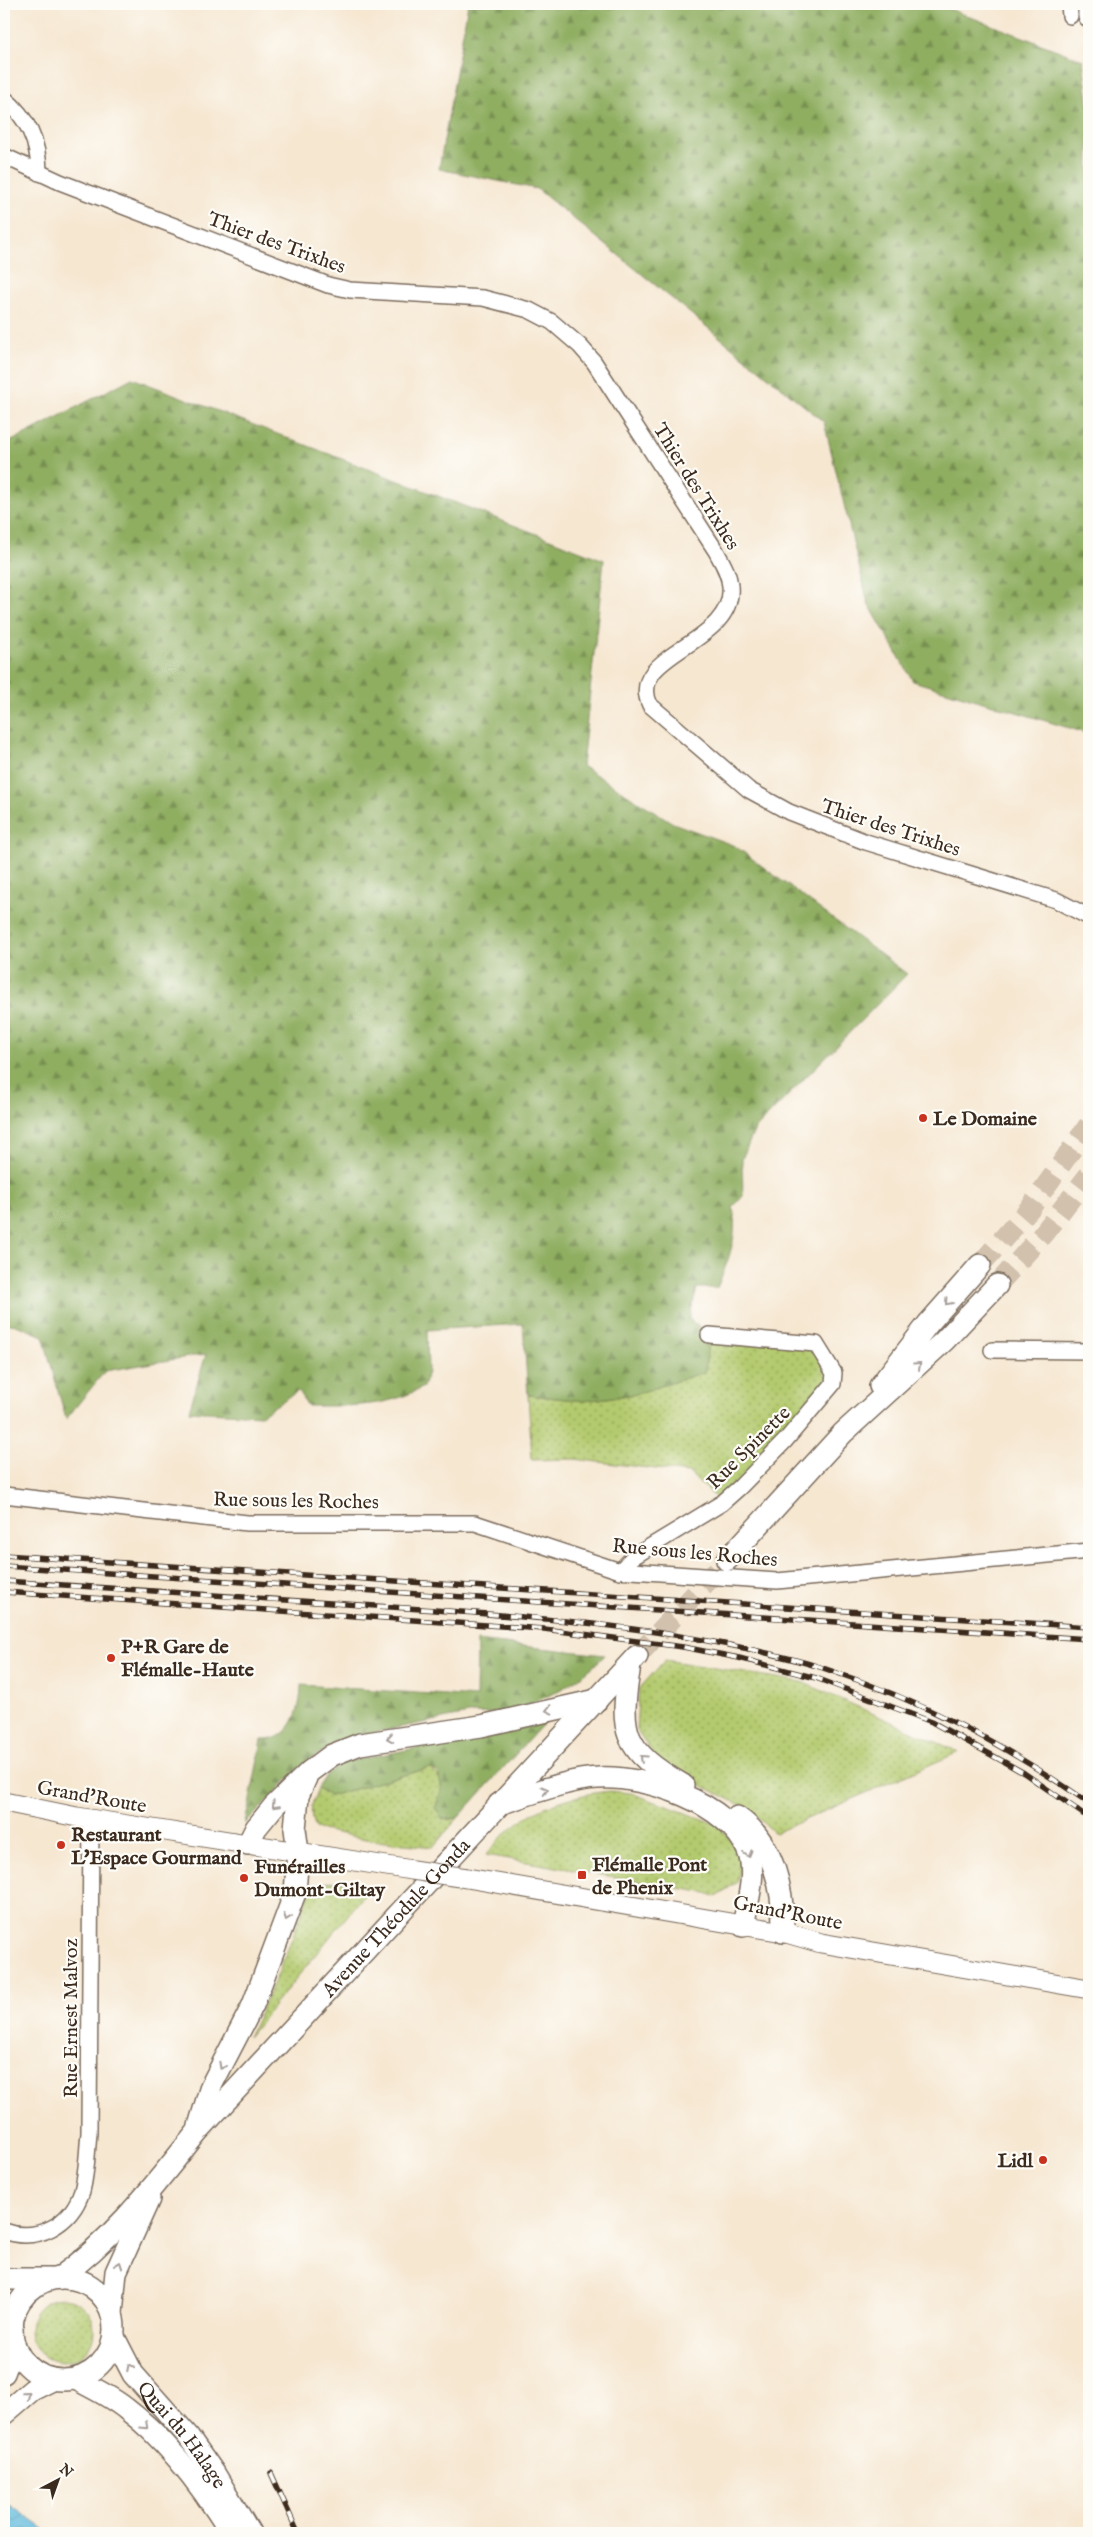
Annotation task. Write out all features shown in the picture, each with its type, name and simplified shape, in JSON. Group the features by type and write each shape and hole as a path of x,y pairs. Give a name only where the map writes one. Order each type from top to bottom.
{"main road":[{"path":"1076,12 1089,4"},
{"path":"727,1560 843,1433 928,1324 980,1265"},
{"path":"843,1433 944,1341 997,1285"},
{"name":"Avenue Théodule Gonda","path":"54,2279 94,2250 157,2183 198,2131 633,1660 624,1700 627,1734 636,1752 656,1770 720,1805 744,1821 762,1842 777,1877 784,1906 783,1932"},
{"path":"248,1844 264,1818 309,1772 332,1755 360,1744 481,1726 597,1700"},
{"path":"198,2131 211,2086 253,2005 295,1893 298,1852 295,1829 298,1796 309,1772"},
{"path":"499,1804 596,1778 625,1778 686,1797 719,1816 738,1833 749,1852 751,1872 743,1926"},
{"name":"Avenue Théodule Gonda","path":"112,2313 116,2272 157,2183"},
{"path":"4,2279 79,2281 97,2290 106,2301 112,2313 114,2338 109,2352 101,2364 89,2374 76,2379 52,2380 32,2390 4,2414"},
{"path":"4,2373 13,2314 21,2299 33,2287 54,2279"},
{"path":"10,2334 29,2368 52,2380"},
{"name":"Quai du Halage","path":"114,2338 133,2374 165,2408 210,2466 250,2533"},
{"path":"76,2379 127,2409 156,2436 197,2485 230,2533"}],"street":[{"path":"4,98 14,106 28,128 39,153 39,173"},
{"name":"Thier des Trixhes","path":"4,156 39,173 328,285 350,290 483,298 529,310 552,322 580,346 606,380 716,551 725,568 730,587 728,607 719,620 708,631 659,666 647,679 644,693 650,705 749,790 789,812 866,842 1056,900 1089,918"},
{"name":"Rue Spinette","path":"620,1571 633,1557 722,1503 785,1441 833,1384 834,1372 816,1344 709,1335"},
{"path":"992,1350 1089,1351"},
{"name":"Rue sous les Roches","path":"4,1495 247,1523 475,1522 620,1571 777,1580 1089,1551"},
{"name":"Grand'Route","path":"4,1802 91,1819 467,1878 783,1932 821,1942 1089,1988"},
{"name":"Rue Ernest Malvoz","path":"4,2231 15,2235 43,2234 57,2225 70,2212 81,2193 84,2180 89,2134 91,1819"}],"green space":[{"path":"468,4 947,4 947,8 1083,60 1089,109 1089,734 913,681 868,603 824,422 537,189 439,169"},
{"path":"132,378 604,560 582,766 673,823 735,846 907,974 755,1129 742,1159 743,1196 733,1207 734,1229 729,1258 717,1288 697,1288 689,1319 709,1335 705,1372 636,1394 584,1401 528,1395 523,1324 427,1330 428,1372 423,1387 396,1399 367,1404 308,1406 298,1391 261,1415 189,1411 206,1354 105,1371 66,1419 43,1336 16,1325 4,1323 4,445"},
{"path":"709,1335 816,1344 834,1373 722,1503 689,1473 574,1459 532,1460 528,1395 584,1401 636,1394"},
{"path":"477,1641 605,1655 579,1678 545,1698 527,1705 491,1713 474,1713 345,1738 305,1762 245,1824 262,1740 272,1739 287,1730 296,1714 301,1695 301,1685 476,1697"},
{"path":"665,1660 802,1682 959,1752 775,1833 747,1808 662,1766 636,1729 639,1689"},
{"path":"544,1723 458,1818 442,1819 435,1808 442,1790 438,1772 429,1768 330,1796 318,1788 327,1774 345,1762"},
{"path":"429,1768 440,1779 441,1787 437,1802 447,1820 458,1818 433,1847 376,1841 317,1829 314,1824 311,1814 318,1788 330,1796"},
{"path":"610,1791 631,1793 719,1825 736,1847 741,1865 737,1882 716,1897 707,1893 486,1855 512,1828 540,1809 573,1797"},
{"path":"337,1881 371,1887 248,2037 278,1974 310,1892 324,1883"},
{"path":"56,2298 68,2298 85,2307 92,2318 94,2330 92,2342 85,2353 68,2362 56,2362 44,2357 35,2348 30,2336 30,2324 35,2312 44,2303"}],"water":[{"path":"4,2501 50,2533 4,2533"}],"tunnel":[{"path":"980,1265 1031,1207 1089,1125"},
{"path":"997,1285 1043,1234 1089,1175"},
{"path":"637,1656 727,1560"}],"railway":[{"path":"4,1555 1089,1627"},
{"path":"4,1566 1089,1639"},
{"path":"4,1581 529,1617 637,1629 751,1649 823,1668 860,1681 929,1710 994,1743 1089,1803"},
{"path":"4,1592 544,1629 683,1647 739,1658 816,1678 932,1722 1024,1773 1089,1818"},
{"path":"271,2473 298,2533"}],"place":[{"name":"Le Domaine","path":"923,1118"},
{"name":"P+R Gare de Flémalle-Haute","path":"111,1658"},
{"name":"Restaurant L'Espace Gourmand","path":"61,1845"},
{"name":"Flémalle Pont de Phenix","path":"582,1875"},
{"name":"Funérailles Dumont-Giltay","path":"244,1878"},
{"name":"Lidl","path":"1043,2160"}]}
